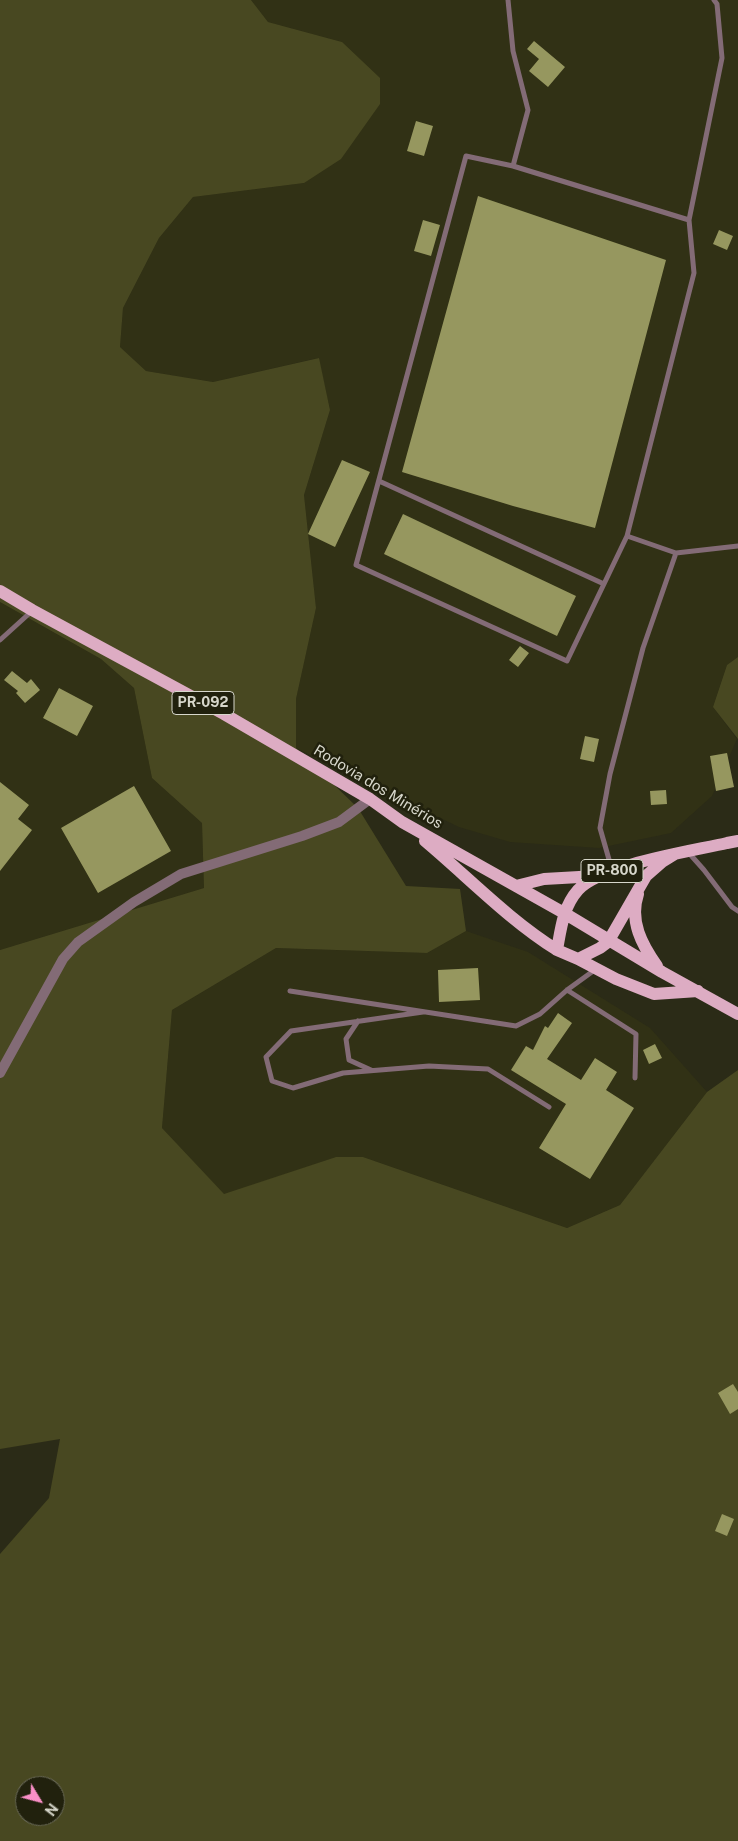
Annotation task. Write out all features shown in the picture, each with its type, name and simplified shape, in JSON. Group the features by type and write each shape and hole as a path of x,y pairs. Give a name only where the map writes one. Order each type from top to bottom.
{"main road":[{"name":"Rodovia dos Minérios","path":"0,591 224,714 370,799 402,822 738,1014"},
{"path":"402,822 459,870 491,901 557,950 616,979 654,994 698,991"},
{"name":"PR-800","path":"564,913 579,889 612,871 633,864 738,841"},
{"name":"PR-800","path":"609,939 646,876 662,862 681,853"},
{"path":"516,886 544,879 600,876"},
{"path":"646,876 637,897 635,918 644,948 662,972"},
{"path":"557,950 564,913"},
{"path":"578,959 600,948 609,939"}],"street":[{"path":"0,1073 63,959 78,942 134,902 181,874 302,836 339,822 370,799"}],"lane":[{"path":"508,0 513,51 528,110 513,166"},
{"path":"689,220 513,166 466,156 356,565 567,661 627,536 694,273 689,220 722,58 717,4 714,0"},
{"path":"378,481 604,584"},
{"path":"627,536 676,553 738,546"},
{"path":"612,871 600,828 610,774 643,648 676,553"},
{"path":"0,640 32,610"},
{"path":"681,853 704,870 738,911"},
{"path":"290,991 516,1026 540,1014 567,990 596,969"},
{"path":"567,990 636,1034 635,1078"},
{"path":"423,1012 292,1030 266,1057 272,1081 292,1088 343,1073 430,1066 488,1068 549,1106"},
{"path":"358,1021 346,1039 349,1060 373,1070"}],"shaded area":[{"path":"0,0 251,0 268,22 342,42 380,78 380,104 341,159 304,183 193,197 159,238 123,308 120,347 146,371 213,382 319,358 330,410 304,495 316,608 296,699 296,748 358,808 406,886 460,889 466,931 427,953 276,948 172,1010 162,1128 224,1194 336,1157 363,1157 567,1228 620,1205 707,1092 738,1070 738,1841 0,1841 0,1554 49,1498 60,1439 0,1449 0,950 204,888 202,823 152,778 134,688 101,659 0,602"},
{"path":"251,0 738,0 738,657 727,665 713,707 737,739 712,796 671,833 599,848 510,842 459,827 296,748 296,699 316,608 304,495 330,410 318,358 213,382 146,371 120,347 123,308 159,238 193,197 304,183 342,42 268,22"},
{"path":"0,602 101,659 134,688 152,778 202,823 204,888 0,950"},
{"path":"738,657 738,739 713,707 727,665"},
{"path":"466,931 528,952 650,1028 707,1092 620,1205 567,1228 363,1157 336,1157 224,1195 162,1128 172,1010 276,948 427,953"}],"building":[{"path":"534,41 565,67 548,87 529,71 539,59 527,49"},
{"path":"416,121 433,126 424,156 407,151"},
{"path":"478,196 666,260 595,528 513,506 402,472"},
{"path":"423,220 440,225 431,256 414,251"},
{"path":"719,230 733,236 727,250 713,244"},
{"path":"342,460 370,472 335,547 308,534"},
{"path":"403,514 576,596 557,636 384,554"},
{"path":"520,646 529,653 518,667 509,660"},
{"path":"12,671 27,683 31,679 40,690 25,703 16,693 18,691 4,680"},
{"path":"59,688 93,706 77,736 43,718"},
{"path":"585,736 599,739 594,762 580,759"},
{"path":"727,753 734,787 716,791 710,756"},
{"path":"0,782 29,805 18,819 32,830 0,871"},
{"path":"134,786 171,851 98,893 61,828"},
{"path":"666,790 667,804 651,805 650,791"},
{"path":"478,968 480,1000 439,1002 438,970"},
{"path":"558,1013 572,1023 547,1059 581,1080 595,1058 617,1072 606,1090 634,1108 590,1179 539,1148 566,1104 511,1070 526,1046 533,1050 545,1026 548,1028"},
{"path":"655,1044 662,1058 649,1064 643,1050"},
{"path":"733,1384 738,1392 738,1409 730,1414 718,1393"},
{"path":"722,1514 734,1519 727,1536 715,1531"}]}
